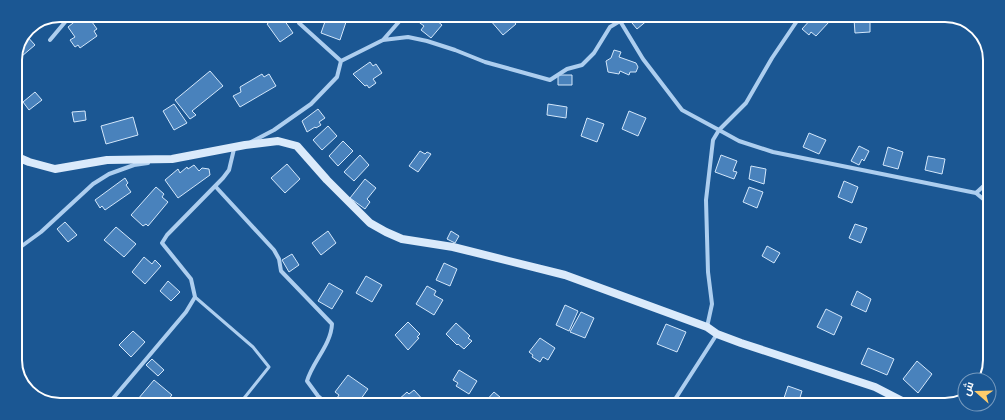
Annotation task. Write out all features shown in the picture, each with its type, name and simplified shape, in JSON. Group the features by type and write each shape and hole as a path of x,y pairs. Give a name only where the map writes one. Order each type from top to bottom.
{"street":[{"path":"50,40 65,22"},
{"path":"299,22 341,62"},
{"path":"383,40 399,22"},
{"path":"22,246 41,232 93,184 109,174 134,165 234,149 274,130 311,104 336,77 341,62 383,40 408,37 427,41 485,62 550,80 567,69 582,65 594,53 610,27 616,22"},
{"path":"622,22 643,59 682,110 739,141 773,152 976,193 983,199"},
{"path":"707,327 712,304 708,272 706,200 713,140 719,130 746,103 772,58 796,22"},
{"path":"245,145 278,141 297,146 327,180 370,222 402,239 452,247 565,275 707,327 717,334 875,387 896,398"},
{"path":"113,398 186,312 194,297 191,279 162,243 167,235 215,186 228,170 234,149"},
{"path":"22,159 55,169 107,160 172,159"},
{"path":"215,186 274,250 279,259 281,271 332,324 332,332 310,370 307,381 320,398"},
{"path":"976,193 983,187"},
{"path":"676,398 717,334"}],"lane":[{"path":"194,297 253,347 269,368 244,398"}],"building":[{"path":"74,22 92,22 97,29 94,31 97,36 80,48 78,45 75,47 70,40 75,37 68,27"},
{"path":"269,22 285,22 293,33 280,42 267,24"},
{"path":"325,22 346,22 340,40 321,33"},
{"path":"419,22 438,22 442,25 431,38 421,30 424,26"},
{"path":"492,22 514,22 516,24 503,35"},
{"path":"631,22 645,22 637,29"},
{"path":"808,22 829,22 816,36 811,32 809,35 802,29"},
{"path":"854,22 870,22 870,32 855,33"},
{"path":"29,38 35,45 22,56 23,50"},
{"path":"614,50 621,52 619,57 636,63 638,67 636,72 630,72 629,75 620,71 619,74 608,72 606,61 611,58"},
{"path":"370,62 373,66 376,64 382,73 373,79 376,83 369,88 353,74"},
{"path":"210,71 223,86 192,111 196,115 190,119 175,100"},
{"path":"262,74 264,77 269,74 276,86 240,107 233,96 241,92 240,87"},
{"path":"558,75 572,75 572,85 558,85"},
{"path":"35,92 42,100 29,110 23,102"},
{"path":"174,104 187,123 174,130 163,111"},
{"path":"548,104 567,107 566,118 547,115"},
{"path":"318,109 325,118 319,122 321,125 307,132 302,121"},
{"path":"85,111 86,120 74,122 72,112"},
{"path":"629,111 646,118 638,136 622,129"},
{"path":"133,117 138,135 106,144 101,126"},
{"path":"587,118 604,124 597,142 581,136"},
{"path":"328,126 337,136 322,150 313,140"},
{"path":"809,133 826,140 819,154 803,147"},
{"path":"343,141 353,151 338,166 329,156"},
{"path":"859,146 869,151 864,161 862,159 859,165 851,161"},
{"path":"888,147 903,152 898,169 883,165"},
{"path":"420,151 425,154 427,152 431,154 418,172 409,166"},
{"path":"360,155 369,165 354,181 344,172"},
{"path":"721,155 737,161 733,171 737,172 734,179 715,172"},
{"path":"928,156 945,159 942,174 925,170"},
{"path":"287,164 300,179 285,193 271,178"},
{"path":"194,165 199,171 202,168 209,169 210,175 178,198 165,180 178,169 180,173 187,167 188,169"},
{"path":"751,166 766,169 764,184 749,179"},
{"path":"125,178 128,183 126,185 131,192 105,210 102,206 100,208 95,200"},
{"path":"365,179 376,188 367,199 370,202 365,209 350,198"},
{"path":"844,181 858,187 852,203 838,197"},
{"path":"156,187 164,194 162,197 168,202 148,226 146,224 143,226 131,215"},
{"path":"749,187 763,192 757,208 743,202"},
{"path":"65,222 77,235 68,242 57,229"},
{"path":"855,224 867,228 861,243 849,238"},
{"path":"116,227 136,244 124,257 104,240"},
{"path":"328,231 336,243 321,255 312,243"},
{"path":"451,231 459,236 455,243 447,239"},
{"path":"767,246 780,253 774,263 762,256"},
{"path":"292,254 299,265 289,272 282,260"},
{"path":"144,257 152,264 155,260 161,266 145,284 132,272"},
{"path":"444,263 457,269 450,286 436,280"},
{"path":"366,276 382,285 372,302 356,293"},
{"path":"168,281 180,292 171,301 160,291"},
{"path":"329,283 343,291 332,309 318,301"},
{"path":"427,286 436,291 434,295 443,300 434,315 416,304"},
{"path":"857,291 871,299 866,312 851,305"},
{"path":"565,305 578,311 569,331 556,325"},
{"path":"826,309 842,317 834,335 817,327"},
{"path":"581,312 594,318 585,338 570,332"},
{"path":"408,322 420,334 417,337 419,338 408,350 395,335"},
{"path":"456,323 470,336 468,338 472,341 464,349 458,344 457,345 446,334"},
{"path":"666,324 686,332 677,352 657,344"},
{"path":"133,331 145,342 131,357 119,345"},
{"path":"540,338 555,348 548,360 543,357 540,362 532,357 533,355 529,352"},
{"path":"868,348 894,359 887,375 861,364"},
{"path":"152,359 164,370 158,376 146,365"},
{"path":"917,361 932,374 918,393 903,379"},
{"path":"459,370 477,381 469,394 456,386 458,383 453,380"},
{"path":"348,375 368,389 362,398 337,398 339,395 335,392"},
{"path":"154,380 172,395 169,398 139,398"},
{"path":"788,386 802,391 800,398 784,398"},
{"path":"414,390 421,398 400,398 407,392 409,394"},
{"path":"494,392 501,398 489,398"}]}
